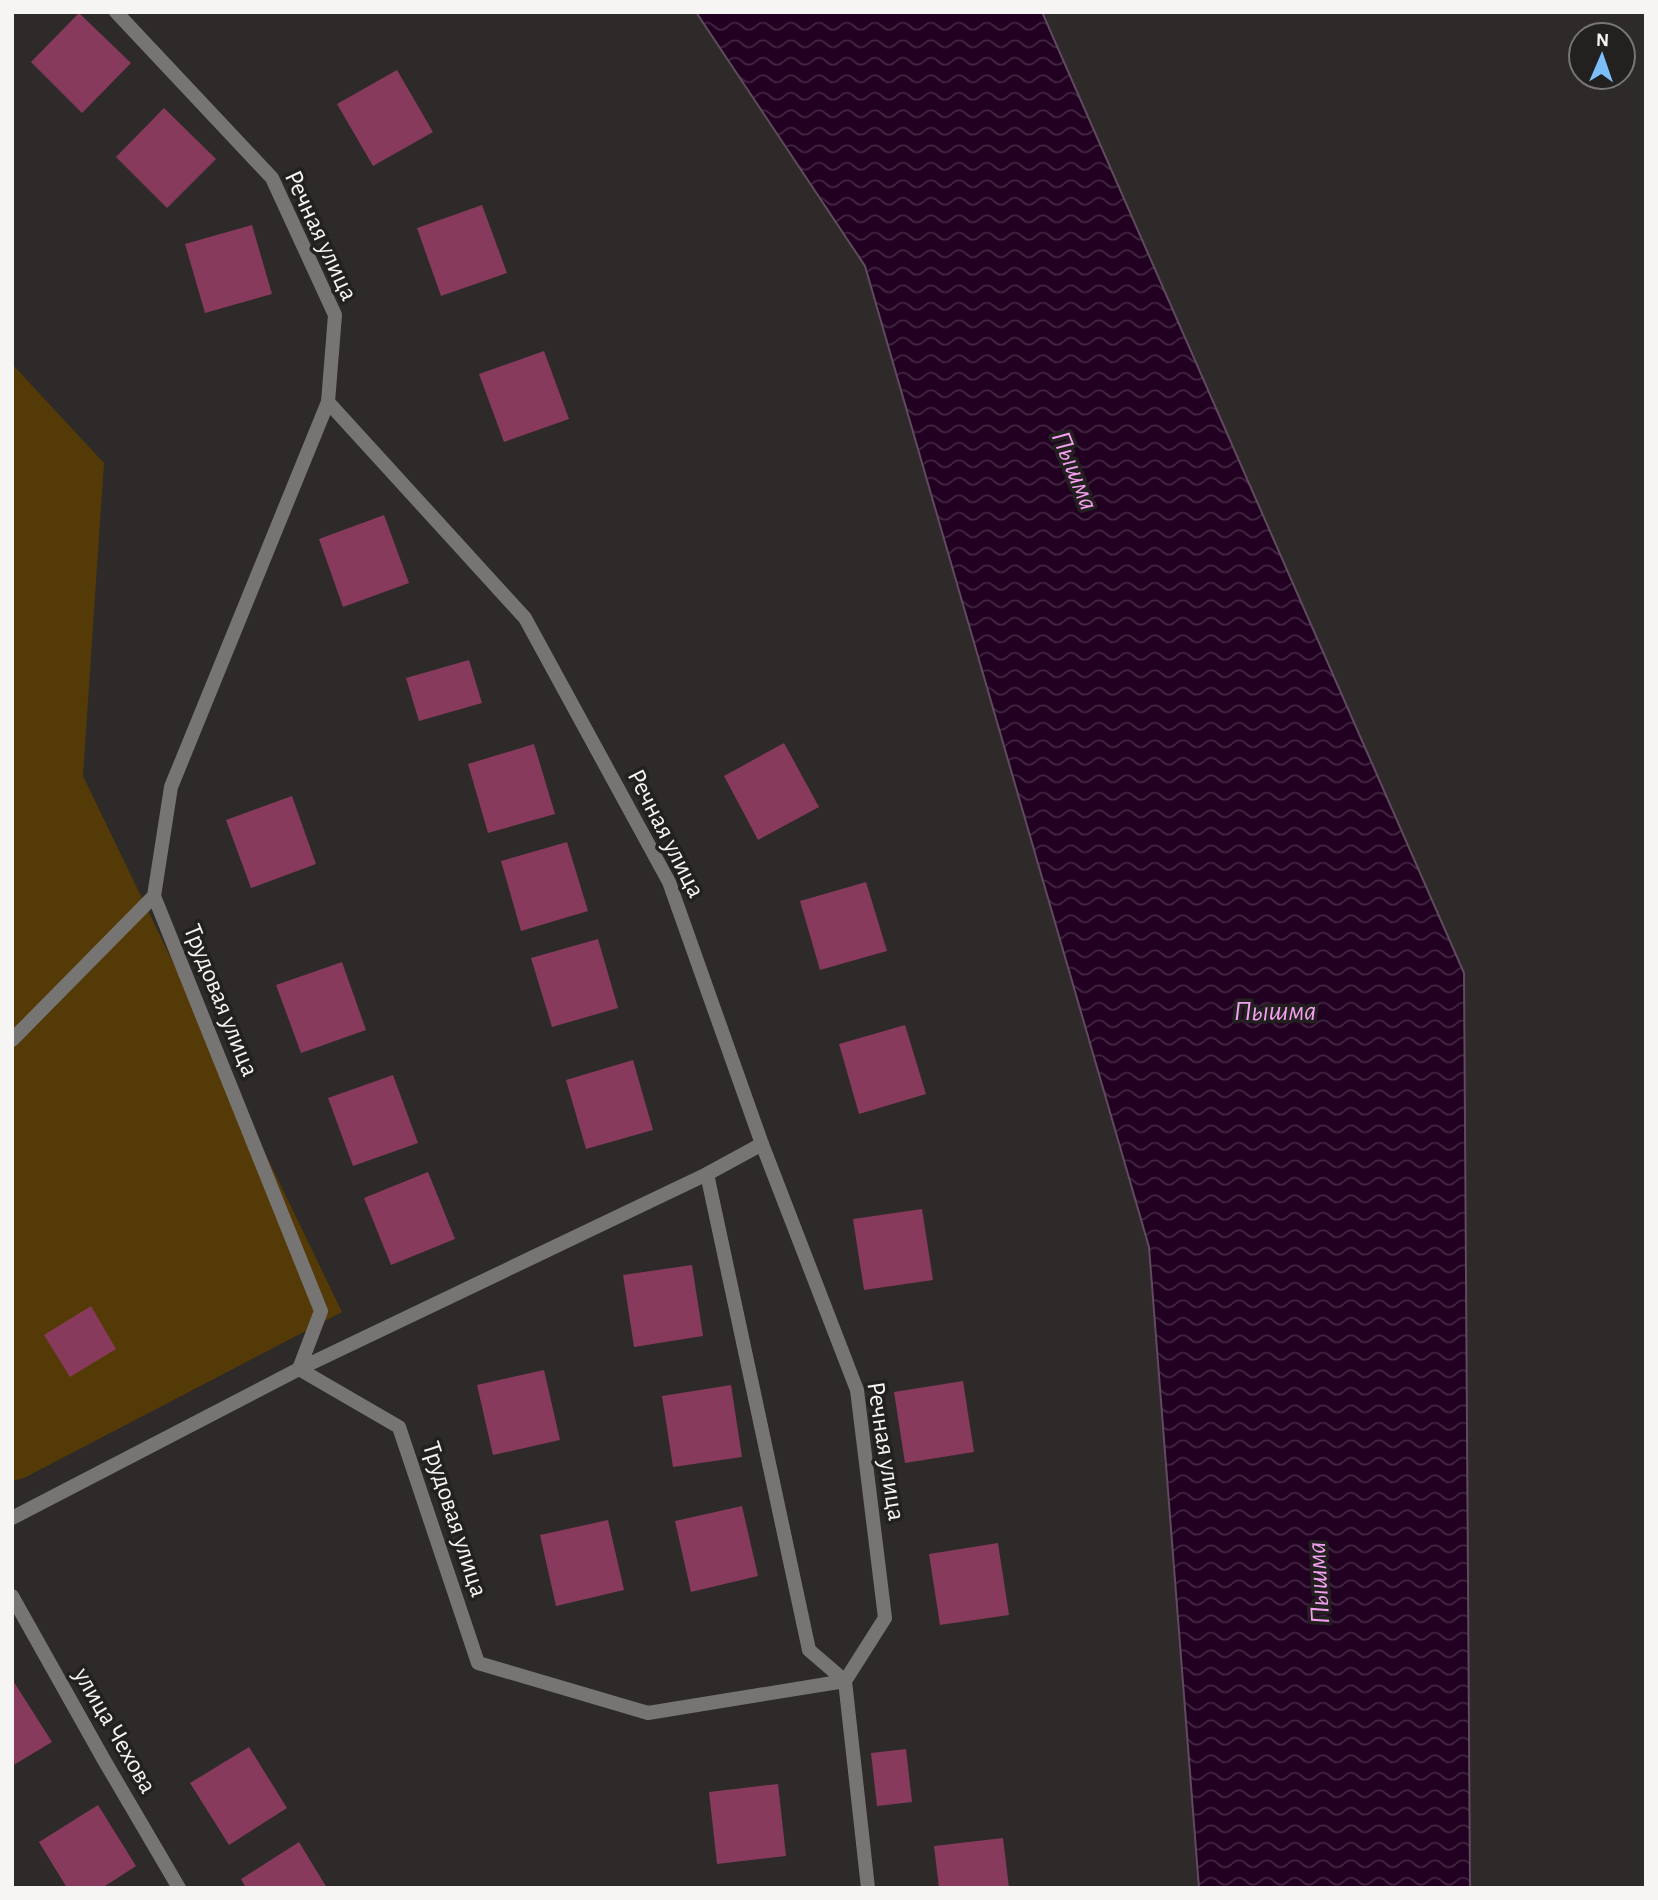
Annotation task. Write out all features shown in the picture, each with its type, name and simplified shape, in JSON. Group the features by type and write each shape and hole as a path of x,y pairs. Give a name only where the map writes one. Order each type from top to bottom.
{"street":[{"name":"Речная улица","path":"116,12 272,178 335,315 328,402 525,618 669,882 762,1144 857,1390 885,1618 845,1681"},
{"path":"12,1040 154,896 171,787 328,402"},
{"name":"Трудовая улица","path":"154,896 321,1311 299,1369 399,1427 478,1663 648,1713 845,1681"},
{"path":"12,1518 299,1369 707,1174 762,1144"},
{"path":"707,1174 808,1650 845,1681 868,1888"},
{"name":"улица Чехова","path":"12,1595 179,1888"}],"shaded area":[{"path":"12,364 104,463 83,776 342,1312 24,1478 12,1481"}],"water":[{"name":"Пышма","path":"696,12 1042,12 1464,973 1470,1888 1199,1888 1149,1247 865,266"}],"building":[{"path":"79,13 131,63 82,113 31,62"},
{"path":"397,70 433,132 373,166 337,104"},
{"path":"164,108 216,159 167,208 116,157"},
{"path":"482,205 507,273 441,296 417,228"},
{"path":"252,225 272,294 205,313 185,244"},
{"path":"544,351 569,419 504,442 479,374"},
{"path":"384,515 409,583 343,607 319,539"},
{"path":"469,660 482,703 419,721 406,678"},
{"path":"784,743 819,807 758,840 724,776"},
{"path":"534,744 555,814 488,833 468,764"},
{"path":"292,796 316,864 251,888 226,820"},
{"path":"567,842 588,911 521,931 501,861"},
{"path":"866,882 887,951 820,970 800,901"},
{"path":"598,939 618,1008 552,1027 531,958"},
{"path":"342,962 366,1030 301,1053 276,985"},
{"path":"905,1025 926,1094 859,1114 839,1044"},
{"path":"633,1060 653,1130 586,1149 566,1080"},
{"path":"393,1075 418,1143 353,1166 328,1098"},
{"path":"428,1172 455,1239 391,1265 364,1198"},
{"path":"922,1209 933,1280 864,1290 853,1219"},
{"path":"692,1265 703,1336 634,1347 623,1275"},
{"path":"91,1306 116,1349 70,1377 44,1335"},
{"path":"544,1370 560,1440 493,1455 477,1385"},
{"path":"963,1381 974,1452 905,1463 894,1392"},
{"path":"731,1385 742,1457 673,1467 662,1396"},
{"path":"742,1506 758,1576 691,1592 675,1521"},
{"path":"608,1520 624,1590 556,1606 540,1535"},
{"path":"998,1543 1009,1615 940,1625 929,1554"},
{"path":"12,1679 52,1742 12,1766"},
{"path":"249,1747 287,1808 229,1845 190,1783"},
{"path":"906,1749 912,1802 877,1806 871,1753"},
{"path":"778,1784 786,1856 717,1864 709,1792"},
{"path":"98,1805 136,1866 102,1888 67,1888 39,1842"},
{"path":"1003,1838 1009,1888 939,1888 934,1846"},
{"path":"299,1842 327,1888 246,1888 241,1879"}]}
